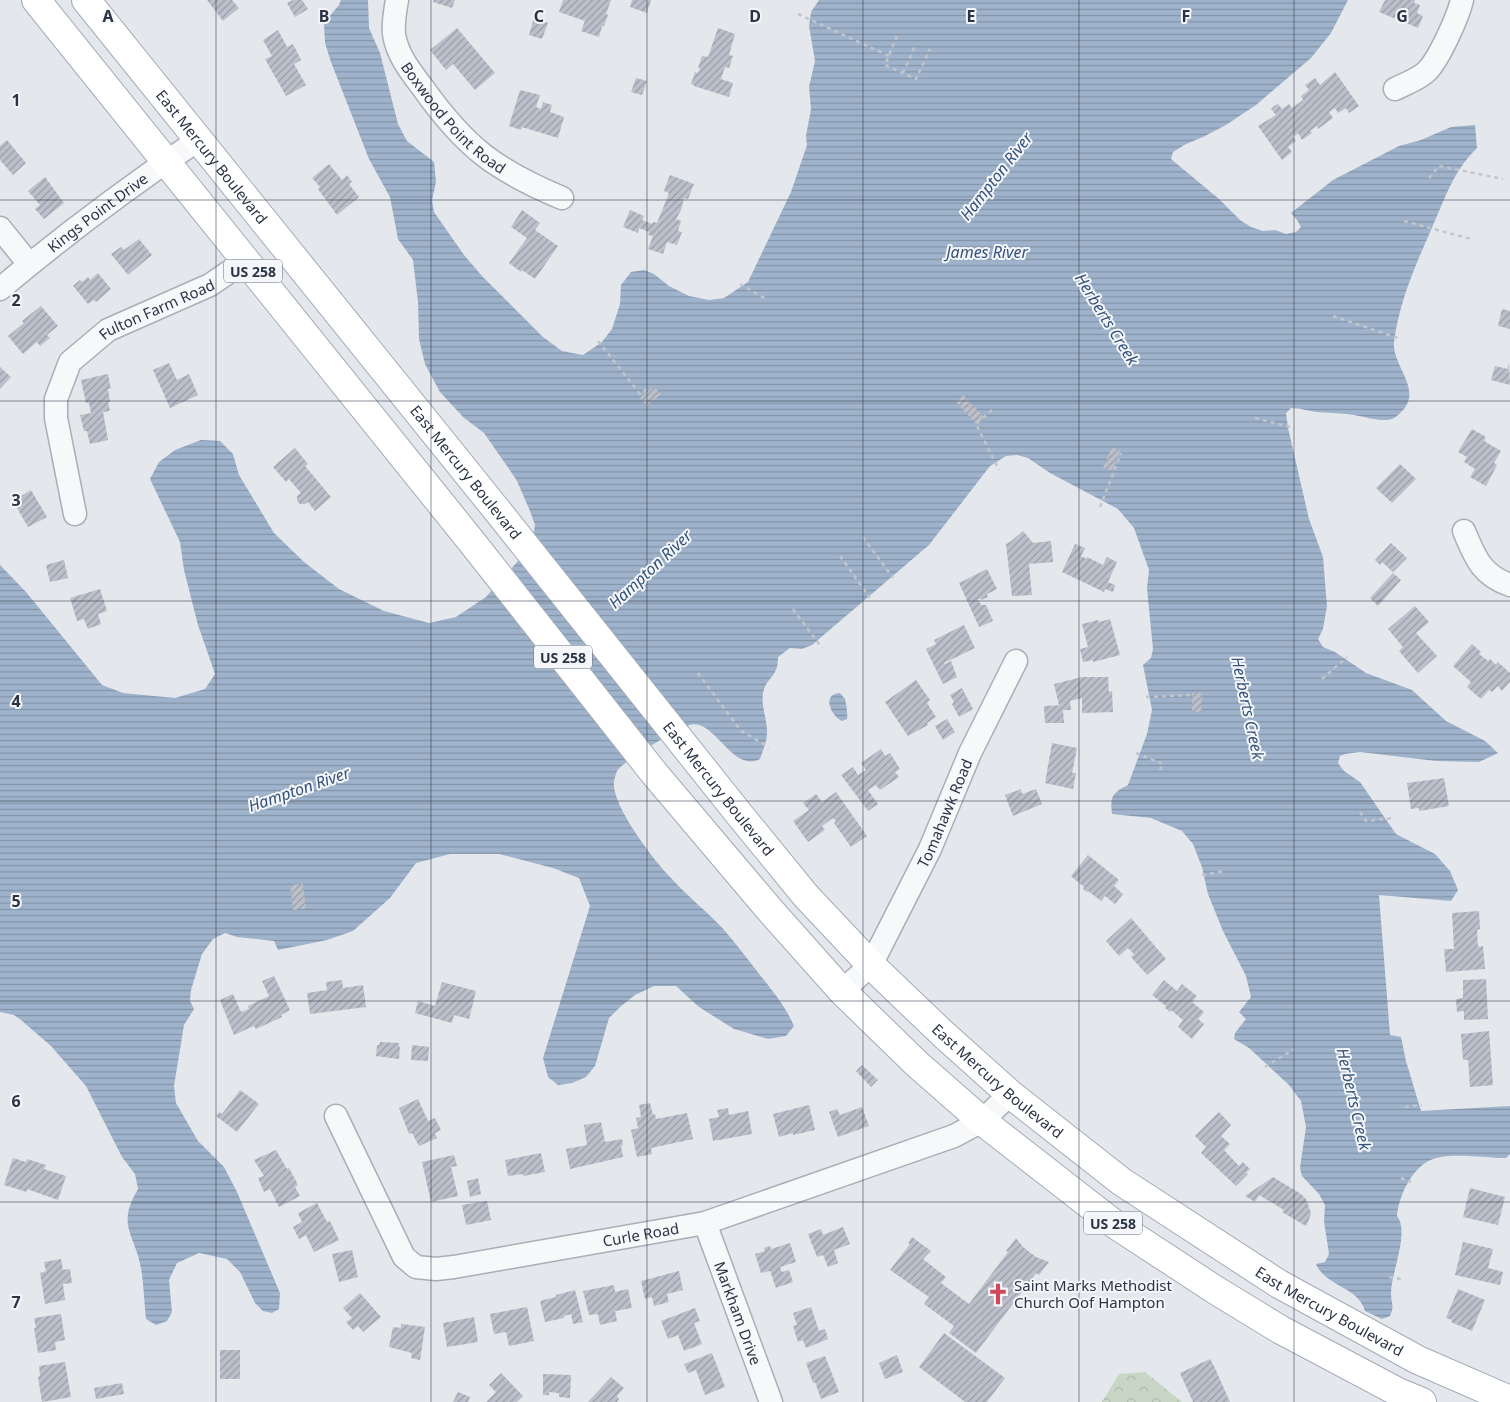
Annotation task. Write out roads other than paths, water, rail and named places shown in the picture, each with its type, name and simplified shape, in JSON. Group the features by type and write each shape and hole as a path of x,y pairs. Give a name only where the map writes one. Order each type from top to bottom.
{"main road":[{"name":"US 258","path":"36,0 471,541 654,773 732,866 842,991 917,1064 982,1121 1113,1223 1217,1291 1289,1334 1422,1402"},
{"name":"East Mercury Boulevard","path":"87,1 500,514 686,749 806,896 871,965 942,1033 1010,1094 1122,1182 1278,1284 1418,1360 1509,1400"}],"street":[{"name":"Boxwood Point Road","path":"397,0 394,34 398,48 406,66 442,116 484,157 526,183 562,198"},
{"path":"1395,89 1426,72 1439,53 1460,9 1462,0"},
{"name":"Kings Point Drive","path":"0,289 29,264 198,140"},
{"path":"0,228 29,264"},
{"name":"Fulton Farm Road","path":"75,514 56,418 56,399 70,362 108,330 210,285 245,261"},
{"path":"1464,531 1477,561 1489,575 1510,585"},
{"name":"Tomahawk Road","path":"871,965 930,849 970,753 1016,661"},
{"path":"842,991 871,965"},
{"name":"Curle Road","path":"336,1116 404,1256 416,1267 436,1269 705,1224 954,1136 982,1121 1010,1094"},
{"name":"Markham Drive","path":"705,1224 771,1402"}],"water":[{"name":"James River","path":"341,0 368,0 369,28 380,53 398,124 407,141 434,162 436,182 432,200 434,212 464,255 482,276 543,337 562,351 583,355 602,342 612,329 620,304 621,285 631,272 644,270 654,274 669,286 689,296 709,300 724,298 748,282 791,192 807,145 806,136 811,109 809,87 815,61 809,26 811,12 819,0 1348,0 1331,33 1311,58 1256,105 1226,125 1173,152 1171,159 1219,199 1240,220 1251,227 1263,231 1275,230 1286,234 1296,232 1301,227 1291,213 1333,180 1399,146 1421,140 1451,127 1475,125 1477,148 1455,176 1450,187 1414,271 1396,327 1395,351 1408,385 1409,393 1404,409 1388,420 1294,408 1291,408 1286,413 1309,519 1323,557 1327,606 1323,629 1318,639 1323,647 1335,652 1366,673 1412,690 1446,721 1485,741 1498,753 1479,762 1436,761 1360,752 1340,756 1338,763 1344,771 1360,782 1396,834 1435,854 1450,871 1458,890 1451,901 1379,895 1390,1035 1401,1037 1421,1111 1510,1106 1510,1154 1506,1158 1461,1156 1436,1158 1420,1167 1409,1181 1398,1208 1397,1216 1402,1232 1392,1285 1393,1307 1390,1316 1382,1319 1365,1311 1362,1303 1356,1297 1327,1278 1316,1264 1325,1262 1329,1254 1324,1221 1325,1205 1319,1194 1302,1176 1300,1168 1306,1127 1301,1101 1289,1085 1249,1048 1234,1039 1235,1033 1246,1019 1239,1012 1251,997 1246,976 1223,931 1208,894 1202,867 1193,844 1182,831 1151,818 1112,814 1111,803 1113,796 1118,790 1128,785 1147,734 1152,710 1143,665 1151,658 1153,649 1147,588 1149,570 1134,528 1118,509 1050,473 1028,458 1017,455 1006,456 990,466 929,545 812,645 802,649 790,648 778,657 777,668 766,685 763,694 767,733 760,759 750,761 740,758 705,728 696,724 687,726 661,740 629,760 617,771 614,781 615,792 619,804 635,833 684,892 725,931 777,997 794,1026 786,1036 768,1039 734,1029 699,1007 676,986 654,986 635,995 609,1018 595,1066 586,1077 572,1083 558,1085 548,1077 543,1058 590,906 579,878 553,868 499,854 450,854 416,863 390,898 353,931 327,940 278,950 274,941 237,937 225,933 213,939 202,954 191,990 190,1001 194,1009 184,1025 174,1086 176,1103 198,1141 224,1167 237,1192 280,1293 279,1309 272,1313 263,1311 255,1303 240,1272 227,1259 199,1253 177,1263 169,1280 172,1312 167,1321 156,1325 146,1319 141,1268 128,1221 128,1212 138,1189 135,1174 122,1157 86,1086 51,1046 21,1020 14,1015 0,1012 0,565 26,592 102,685 123,693 175,698 205,689 215,674 198,625 184,570 180,542 150,479 159,462 175,450 201,440 220,441 233,454 239,475 274,533 304,562 339,589 384,611 429,623 456,617 486,597 518,561 534,531 535,525 517,481 507,466 484,433 463,417 440,392 425,364 419,339 418,302 413,260 398,239 390,197 369,159 325,43 324,23"},
{"path":"840,693 845,699 847,712 847,719 842,721 834,715 829,701 834,694"}],"place":[{"name":"Saint Marks Methodist Church Oof Hampton","path":"998,1294"}],"water label":[{"name":"Hampton River","path":"996,176"},
{"name":"Herberts Creek","path":"1107,319"},
{"name":"Hampton River","path":"650,569"},
{"name":"Herberts Creek","path":"1248,708"},
{"name":"Hampton River","path":"299,789"},
{"name":"Herberts Creek","path":"1354,1099"}]}
